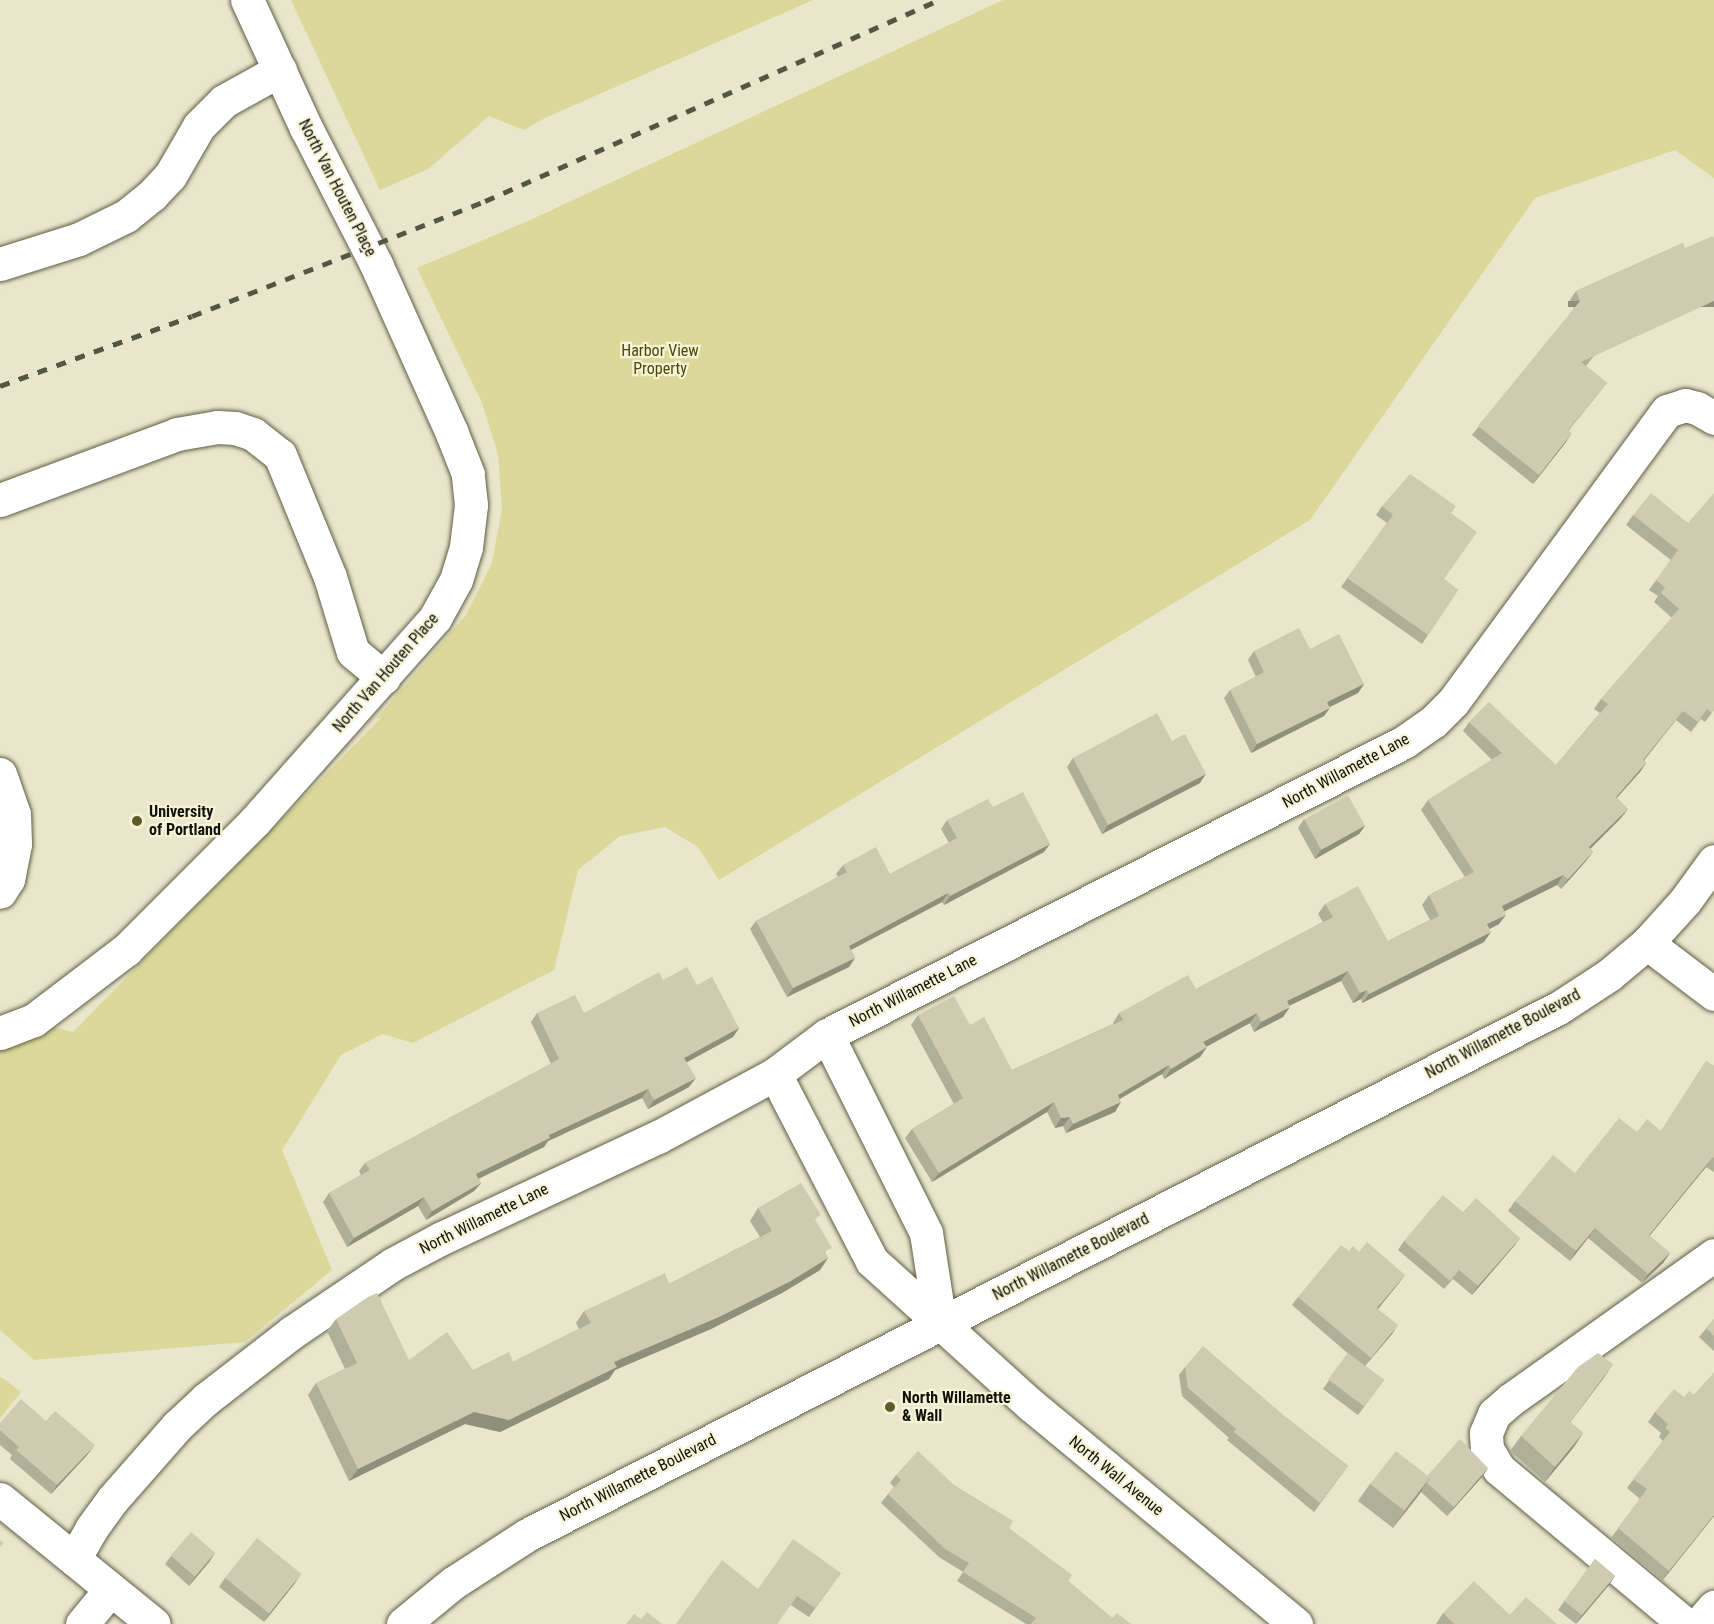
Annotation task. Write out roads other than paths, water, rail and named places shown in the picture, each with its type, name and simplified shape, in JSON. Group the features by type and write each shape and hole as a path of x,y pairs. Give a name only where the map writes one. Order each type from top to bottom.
{"street":[{"name":"North Van Houten Place","path":"0,1033 34,1020 126,950 254,822 435,618 456,580 466,547 471,505 468,474 376,264 306,128 247,0"},
{"path":"0,264 79,238 126,216 152,195 170,176 199,126 224,101 280,70"},
{"name":"North Willamette Lane","path":"74,1559 91,1529 112,1500 177,1426 206,1399 291,1333 393,1264 442,1238 658,1137 776,1074 827,1035 1404,742 1433,722 1453,702 1667,411 1685,405 1697,408 1714,418"},
{"path":"0,500 177,434 217,427 235,428 253,434 280,455 330,577 353,652 384,678"},
{"path":"0,774 14,814 15,844 8,879 0,891"},
{"name":"North Willamette Boulevard","path":"403,1624 453,1583 527,1535 1560,1007 1609,975 1647,943 1685,901 1714,861"},
{"path":"1647,943 1714,993"},
{"path":"827,1035 926,1233 940,1323"},
{"name":"North Wall Avenue","path":"776,1074 872,1261 1031,1405 1296,1624"},
{"path":"1685,1624 1499,1469 1487,1449 1486,1433 1494,1414 1510,1400 1714,1255"},
{"path":"0,1499 154,1624"},
{"path":"82,1624 111,1589"},
{"path":"1700,1624 1714,1607"}],"railway":[{"path":"0,386 192,316 485,201 939,0"}],"place":[{"name":"University of Portland","path":"137,821"},
{"name":"North Willamette & Wall","path":"890,1407"}],"park label":[{"name":"Harbor View Property","path":"660,360"}]}
